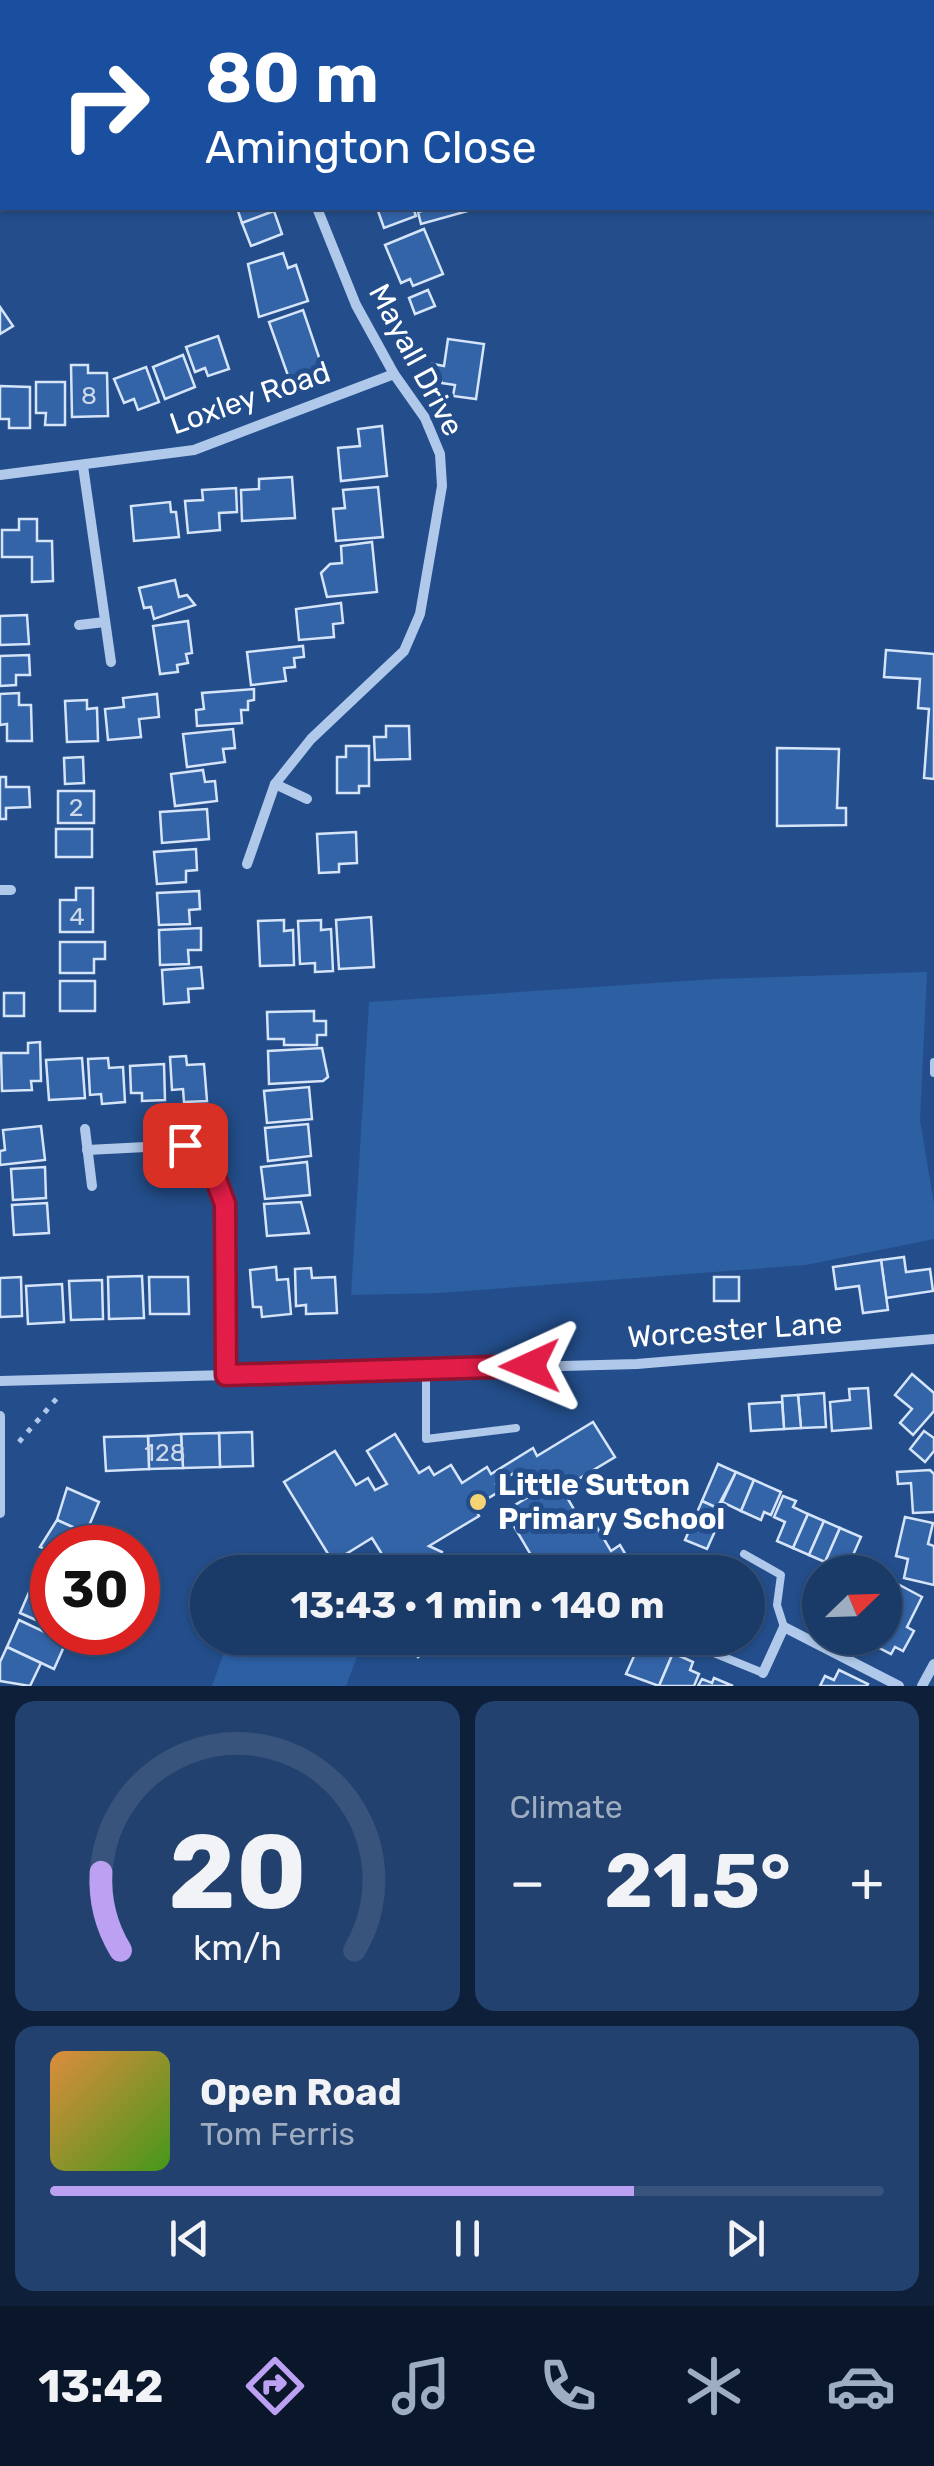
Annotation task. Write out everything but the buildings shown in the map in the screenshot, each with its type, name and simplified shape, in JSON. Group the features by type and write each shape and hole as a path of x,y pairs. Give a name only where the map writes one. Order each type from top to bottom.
{"street":[{"name":"Mayall Drive","path":"247,864 275,784 311,739 404,652 420,614 442,486 440,454 425,418 394,374 356,305 318,210"},
{"name":"Loxley Road","path":"0,475 194,450 394,374"},
{"path":"83,466 111,662"},
{"path":"79,625 105,622"},
{"path":"275,784 307,798"},
{"path":"85,1129 92,1186"},
{"path":"87,1150 185,1145 212,1169 225,1204 226,1375"},
{"name":"Worcester Lane","path":"0,1382 637,1364 934,1338"},
{"path":"0,1416 0,1514"},
{"path":"763,1674 784,1627 899,1686"},
{"path":"922,1686 934,1664"}],"lane":[{"path":"934,1062 934,1073"},
{"path":"426,1369 426,1439 516,1428"},
{"path":"744,1554 782,1575 777,1604 784,1627"},
{"path":"718,1655 763,1674"}],"path":[{"path":"3,1461 72,1379"}],"shaded area":[{"path":"927,972 920,1120 934,1204 934,1239 806,1265 440,1293 351,1295 369,1002 715,979"},
{"path":"223,1655 358,1655 346,1686 212,1686"}],"place":[{"name":"Little Sutton Primary School","path":"478,1502"}],"route":[{"path":"185,1145 212,1169 225,1204 226,1375 530,1366"}]}
